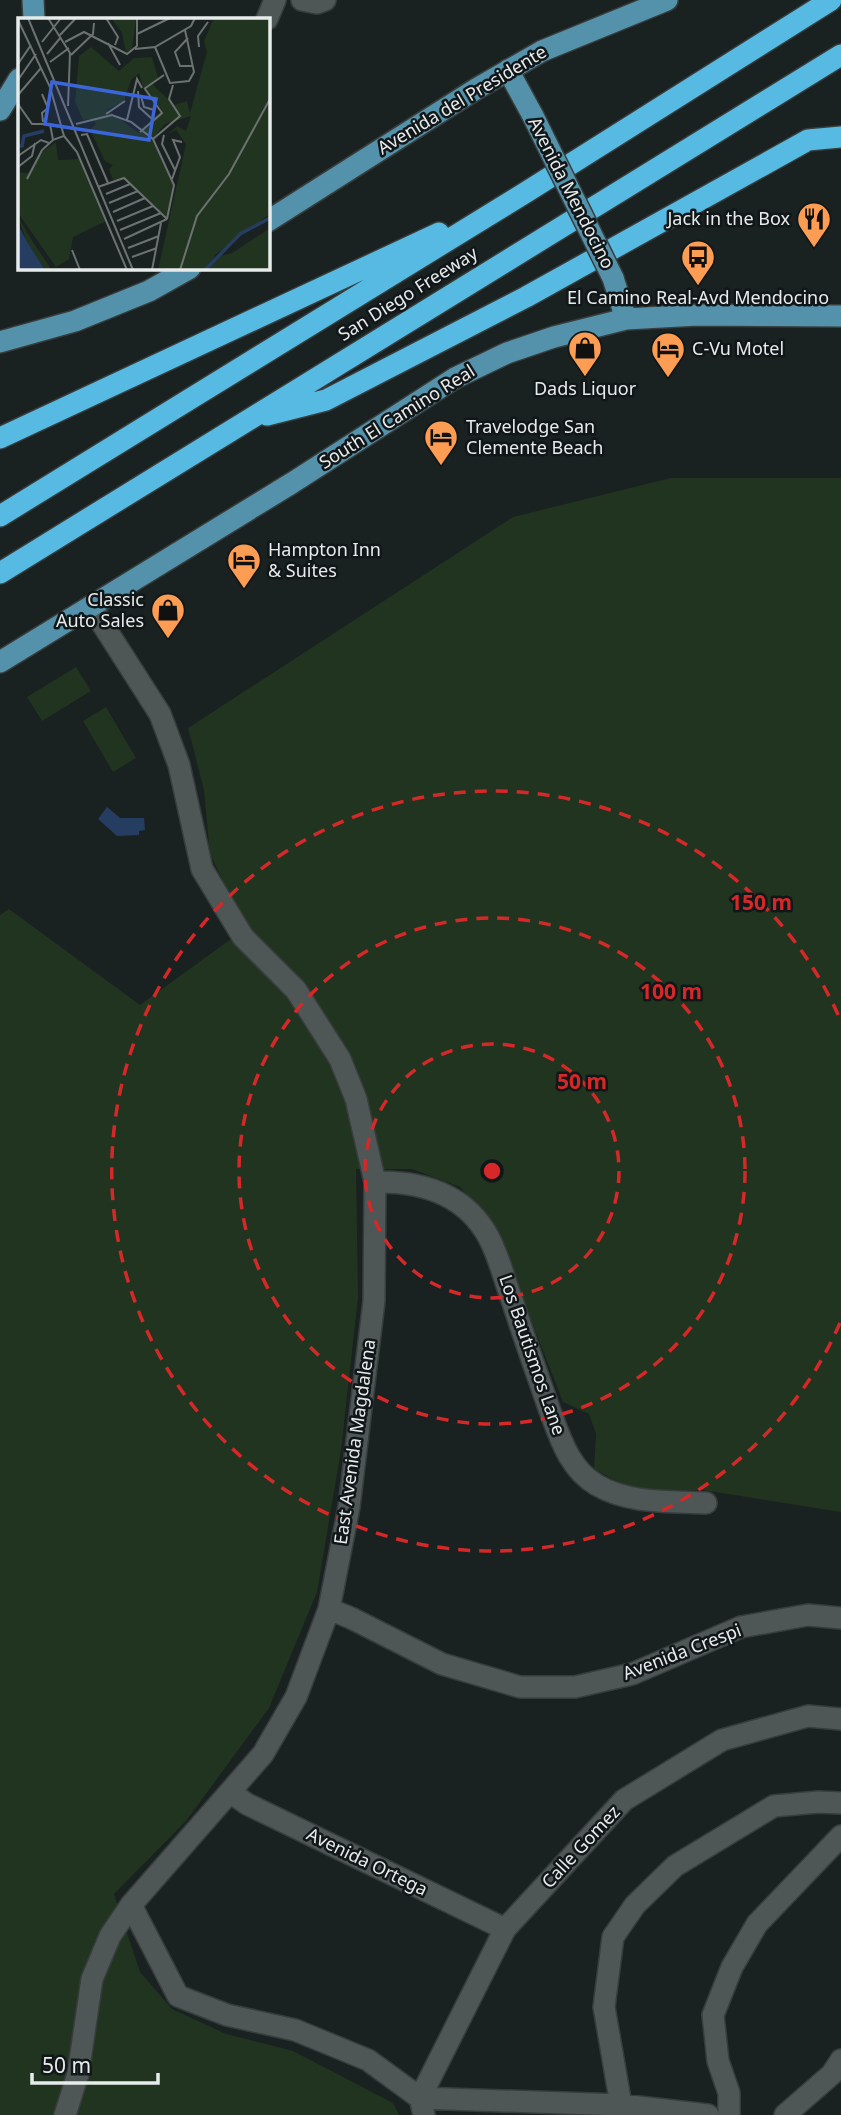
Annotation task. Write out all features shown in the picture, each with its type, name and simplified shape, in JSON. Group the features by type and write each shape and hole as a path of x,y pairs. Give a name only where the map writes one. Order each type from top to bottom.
{"highway":[{"name":"San Diego Freeway","path":"0,516 528,191 831,0"},
{"name":"San Diego Freeway","path":"0,573 841,55"},
{"path":"244,421 326,400 526,297 808,140 841,137"},
{"path":"0,438 528,191"}],"main road":[{"path":"33,0 34,18"},
{"name":"Avenida del Presidente","path":"270,220 508,70 553,46 667,0"},
{"name":"Avenida Mendocino","path":"508,70 613,278 626,319"},
{"path":"0,110 18,81"},
{"path":"0,342 75,321 149,291 186,270"},
{"name":"South El Camino Real","path":"0,662 280,490 455,378 507,353 554,337 626,319 698,315 841,316"}],"street":[{"path":"267,18 275,0"},
{"path":"302,0 317,3 325,0"},
{"name":"East Avenida Magdalena","path":"65,2115 78,2074 92,1979 110,1936 131,1905 263,1754 296,1697 329,1609 349,1507 373,1301 375,1182 356,1099 340,1059 296,990 243,937 202,869 179,765 160,714 91,606"},
{"name":"Los Bautismos Lane","path":"375,1182 396,1181 420,1185 446,1194 467,1208 479,1222 496,1255 560,1439 579,1472 613,1494 632,1498 706,1503"},
{"name":"Avenida Crespi","path":"329,1609 442,1664 520,1687 575,1687 632,1674 741,1627 808,1615 841,1618"},
{"name":"Calle Gomez","path":"422,2107 505,1929 624,1800 722,1740 808,1716 841,1719"},
{"name":"Avenida Ortega","path":"230,1792 247,1804 505,1929"},
{"path":"621,2105 604,2007 613,1937 635,1905 675,1866 774,1806 841,1803"},
{"path":"729,2115 729,2093 718,2062 713,2015 732,1967 757,1924 841,1836"},
{"path":"131,1905 178,1996 227,2015 295,2030 368,2060 422,2107 621,2105 708,2115"},
{"path":"785,2115 832,2074 841,2060"}],"green space":[{"path":"671,478 841,478 841,1512 703,1490 637,1492 594,1469 596,1434 589,1414 563,1402 494,1225 460,1187 412,1169 356,1169 358,1297 341,1450 317,1592 269,1708 186,1821 114,1894 140,1972 172,2009 226,2034 293,2051 393,2103 399,2115 0,2115 0,915 9,909 140,1005 246,928 210,854 204,790 188,728 513,517"},
{"path":"76,667 91,691 42,721 27,697"},
{"path":"106,707 136,758 113,772 83,721"}],"water":[{"path":"107,807 120,818 144,818 145,830 139,831 139,835 117,836 98,819"}],"place":[{"name":"Jack in the Box","path":"814,249"},
{"name":"El Camino Real-Avd Mendocino","path":"698,287"},
{"name":"Dads Liquor","path":"585,378"},
{"name":"C-Vu Motel","path":"668,379"},
{"name":"Travelodge San Clemente Beach","path":"441,467"},
{"name":"Hampton Inn & Suites","path":"244,590"},
{"name":"Classic Auto Sales","path":"168,640"}]}
